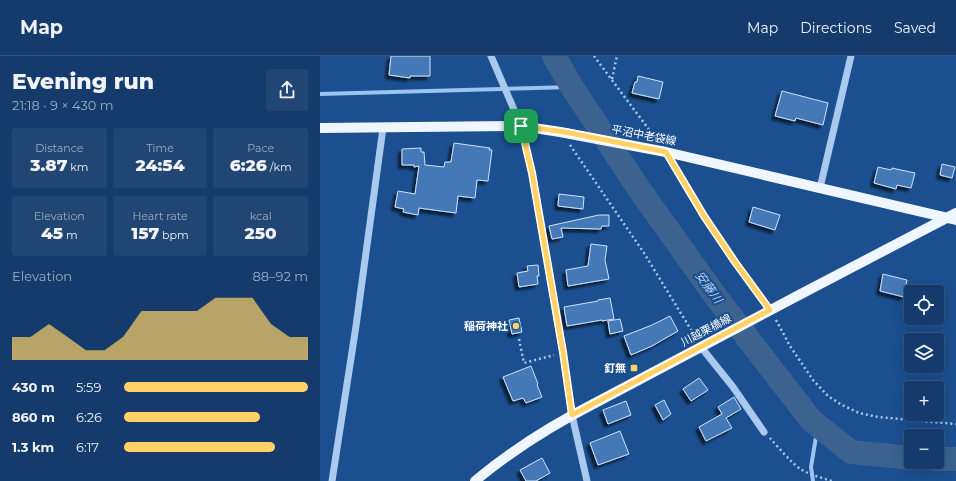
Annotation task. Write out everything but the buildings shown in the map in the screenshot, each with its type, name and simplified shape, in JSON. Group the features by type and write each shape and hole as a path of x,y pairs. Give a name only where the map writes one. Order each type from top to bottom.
{"main road":[{"name":"平沼中老袋線","path":"320,128 521,126 563,132 661,151 951,219"},
{"name":"川越栗橋線","path":"474,481 528,441 572,415 767,311 951,219 956,213"}],"street":[{"path":"491,56 521,126 532,173 563,352 572,415 587,481"},
{"path":"820,188 851,56"},
{"path":"332,481 356,326 383,128"},
{"path":"706,344 764,432"}],"path":[{"path":"594,56 661,151 813,380 828,396 858,413 878,417 956,424"},
{"path":"612,80 618,56"},
{"path":"563,132 706,344"},
{"path":"519,339 524,363 563,352"},
{"path":"764,432 801,469 832,481"}],"waterway":[{"name":"安藤川","path":"554,56 572,87 639,189 716,297 811,420 851,452 904,457"},
{"path":"320,94 572,87"},
{"path":"813,481 811,467 818,425"},
{"name":"安藤川","path":"944,459 956,459"}],"place":[{"name":"稲荷神社","path":"516,326"},
{"name":"釘無","path":"634,368"}],"route":[{"path":"521,126 565,132 666,152 704,216 770,310 572,415 563,352 532,173 521,126"}]}
